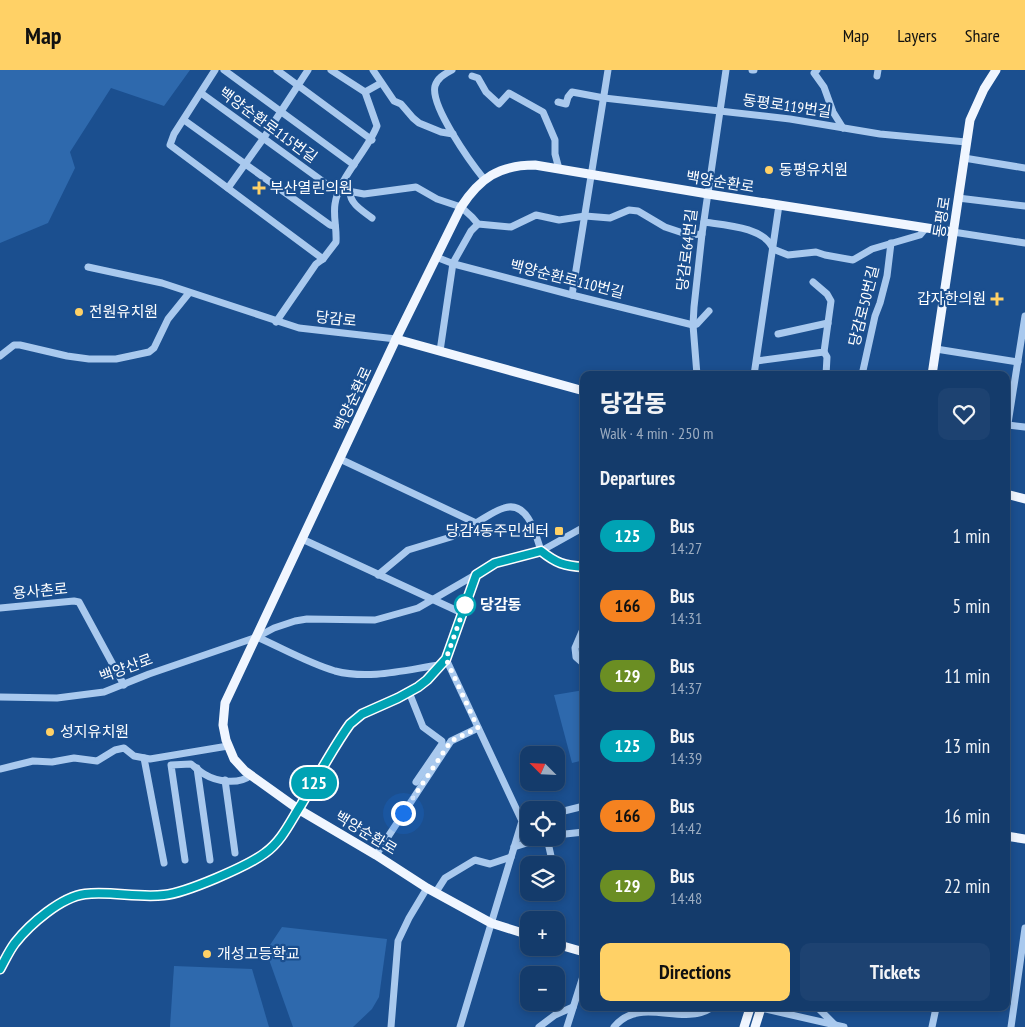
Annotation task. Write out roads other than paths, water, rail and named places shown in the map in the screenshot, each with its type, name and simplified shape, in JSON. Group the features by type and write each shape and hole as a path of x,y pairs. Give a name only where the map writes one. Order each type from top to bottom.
{"main road":[{"name":"동평로","path":"933,371 970,120 984,89 996,70"},
{"name":"백양순환로","path":"520,932 491,923 432,890 376,854 298,809 239,766 228,746 223,725 225,703 460,207 484,179 498,171 518,166 535,165 953,232"},
{"name":"당감로","path":"396,339 580,390"},
{"path":"1010,495 1025,499"},
{"path":"1010,837 1025,839"},
{"path":"565,947 580,951"},
{"path":"744,1027 749,1011"},
{"path":"755,1027 760,1011"}],"street":[{"path":"215,70 174,134 170,145 323,259"},
{"path":"224,70 354,165"},
{"path":"277,70 372,140"},
{"path":"228,188 308,70"},
{"path":"276,322 316,264 323,259 336,242 334,205 339,190 372,140 377,126 365,92 331,70"},
{"path":"373,70 394,101 401,104 419,123 441,132 453,134"},
{"path":"452,70 438,80 435,88 435,98 453,134 484,179"},
{"path":"572,296 593,174 608,70"},
{"name":"당감로64번길","path":"697,371 693,325 702,234 726,70"},
{"path":"817,70 814,73 824,87 833,112 843,128"},
{"path":"472,76 478,78 486,92 499,104 509,93 543,112 556,140 555,154 559,169"},
{"path":"365,92 381,83"},
{"name":"동평로119번길","path":"558,102 566,104 572,92 604,98 790,119 880,134 966,142"},
{"name":"백양순환로115번길","path":"201,93 332,188 364,194 416,187 437,200 460,207"},
{"path":"184,120 330,225 335,226"},
{"path":"964,158 1025,168"},
{"path":"350,192 352,202 372,218"},
{"path":"958,198 1025,206"},
{"path":"755,371 779,205"},
{"path":"460,207 478,224 511,227 536,215 559,220 585,216 610,218 629,210 638,211 665,227 689,236 702,234"},
{"path":"704,222 750,230 761,235 771,244 773,249 788,255 816,252 853,260 872,249 920,235 925,228"},
{"path":"440,351 453,263 471,231 478,224"},
{"path":"953,232 1025,243"},
{"name":"당감로50번길","path":"863,371 875,316 887,276 891,243"},
{"name":"백양순환로110번길","path":"436,256 453,263 572,296 693,325"},
{"name":"당감로","path":"88,266 162,282 276,322 299,328 396,339"},
{"path":"813,282 827,294 830,301 824,352 827,358 826,371"},
{"path":"0,356 14,345 89,359 116,359 149,352 154,348 168,318 189,292"},
{"path":"693,325 709,311"},
{"path":"1010,411 1025,316"},
{"path":"778,334 828,323"},
{"path":"936,349 1018,362"},
{"path":"757,361 824,352"},
{"path":"1010,423 1025,427"},
{"path":"340,459 476,523"},
{"path":"378,574 408,550 451,537 505,508 516,508 522,511 530,520 541,551 557,563 580,567"},
{"name":"백양산로","path":"0,697 72,696 104,692 149,674 257,637 274,628 295,621 307,619 375,620 418,608 495,563 541,551 580,529"},
{"path":"302,539 462,613"},
{"path":"0,969 14,944 21,936 58,903 83,894 166,895 187,890 248,864 266,853 282,836 350,724 362,714 409,692 427,680 446,659 476,575"},
{"name":"용사촌로","path":"0,608 79,602 124,684"},
{"path":"580,635 576,644 575,654 580,661"},
{"path":"257,637 336,671 381,674 439,665"},
{"path":"446,659 478,728 520,810"},
{"path":"409,692 424,727 442,741 442,744 416,782"},
{"path":"376,854 451,741 478,728"},
{"path":"0,769 33,761 52,762 74,758 97,760 115,750 124,748 134,756 150,759 228,746"},
{"path":"144,758 164,863"},
{"path":"185,860 171,765 191,764 206,775 225,780 246,780 251,775"},
{"path":"197,768 210,860"},
{"path":"225,780 236,853"},
{"path":"565,811 580,807"},
{"path":"565,834 580,832"},
{"path":"460,1027 520,833"},
{"path":"514,848 520,846"},
{"path":"391,1027 398,942 409,918 432,890 445,878 475,860 490,864 511,857"},
{"path":"1011,1027 1025,928"},
{"path":"567,1027 580,985"},
{"path":"539,1027 555,1015 573,1007"},
{"path":"614,1027 627,1011"},
{"path":"622,1018 628,1015 644,1014 670,1019 688,1019 707,1011"},
{"path":"774,1011 844,1027"},
{"path":"821,1011 835,1025"},
{"path":"932,1027 935,1011"}],"place":[{"name":"동평유치원","path":"769,170"},
{"name":"부산열린의원","path":"259,188"},
{"name":"갑자한의원","path":"997,299"},
{"name":"전원유치원","path":"79,312"},
{"name":"당감4동주민센터","path":"559,531"},
{"name":"당감동","path":"465,605"},
{"name":"성지유치원","path":"50,732"},
{"name":"개성고등학교","path":"207,954"}]}
